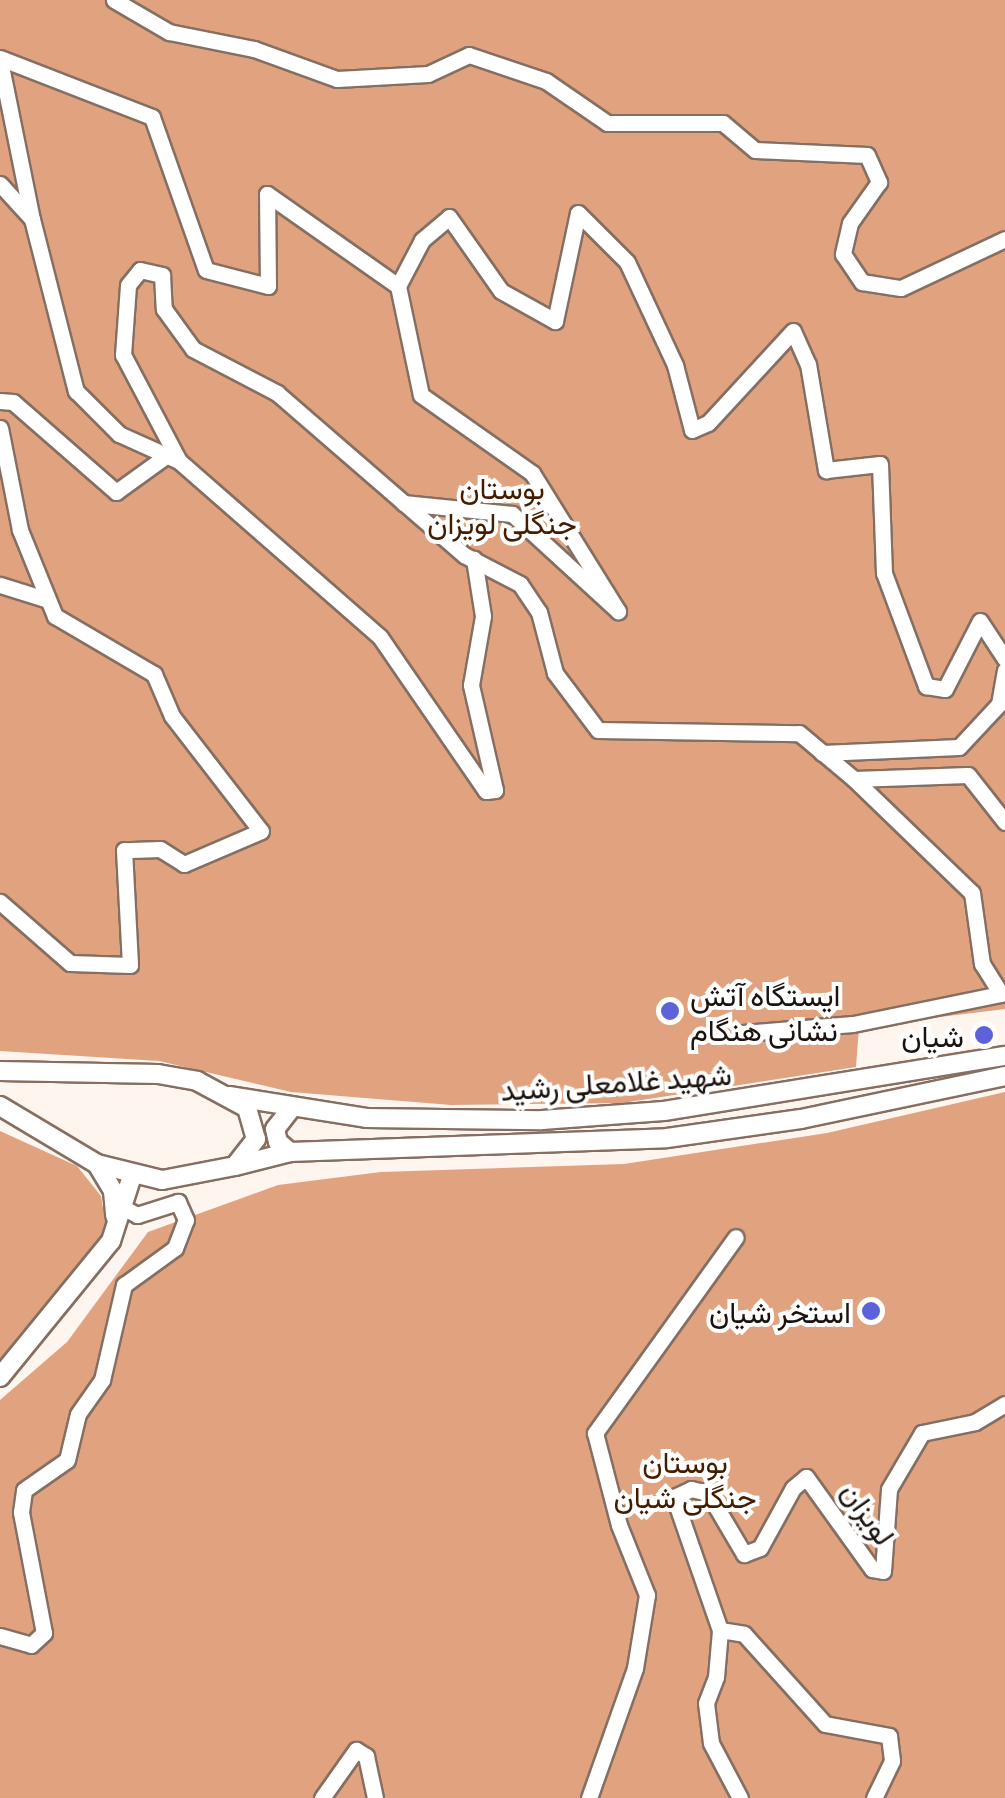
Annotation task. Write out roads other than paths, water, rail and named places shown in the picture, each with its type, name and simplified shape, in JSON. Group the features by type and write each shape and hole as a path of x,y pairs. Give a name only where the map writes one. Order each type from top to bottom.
{"main road":[{"name":"شهید غلامعلی رشید","path":"0,1072 158,1074 197,1081 229,1096 290,1110 366,1118 602,1116 1002,1054"},
{"name":"شهید غلامعلی رشید","path":"0,1106 97,1164 132,1176 184,1179 290,1152 667,1138 801,1119 1005,1076"},
{"path":"229,1096 255,1123 256,1139 235,1166"},
{"path":"290,1110 275,1129 278,1142 290,1152"},
{"path":"97,1164 113,1190 111,1241"},
{"path":"0,1377 111,1241 132,1176"}],"street":[{"path":"114,0 169,32 254,49 337,79 428,74 469,55 546,81 607,123 723,123 755,150 866,155 879,182 850,223 843,254 862,282 901,288 1005,239"},
{"path":"0,60 32,219 76,391 120,434 172,458 380,638 486,792 495,790 471,684 482,616 474,560"},
{"path":"0,60 152,116 206,270 268,286 267,194 398,286"},
{"path":"2,188 32,219"},
{"path":"404,503 512,514 618,611 532,473 421,395 398,286 422,240 449,216 501,291 555,321 578,212 627,262 676,365 692,430 708,423 793,331 808,364 826,470 880,464 884,573 926,686 945,689 980,621 1005,659"},
{"path":"172,458 154,402 123,354 128,285 140,270 162,274 164,309 193,349 276,393 474,560 520,584 539,612 556,673 598,730 799,733 854,779 972,893 982,964 1003,997 853,1024 743,1033"},
{"path":"0,401 13,402 116,492 172,458"},
{"path":"0,428 20,530 55,616 154,674 172,716 261,831 184,864 160,849 124,850 130,965 70,963 0,902"},
{"path":"0,585 48,600"},
{"path":"822,754 958,747 998,704 1005,671"},
{"path":"854,779 968,775 1005,822"},
{"path":"0,1636 31,1645 44,1633 21,1512 24,1490 67,1460 78,1414 102,1380 124,1285 174,1248 186,1220 178,1202 138,1215 124,1208"},
{"path":"589,1798 634,1668 647,1595 618,1525 595,1433 736,1237"},
{"name":"لویزان","path":"740,1798 711,1743 706,1703 716,1677 720,1630 674,1497 691,1489 708,1494 744,1554 760,1548 792,1488 806,1477 872,1569 883,1570 889,1489 922,1433 975,1422 1005,1404"},
{"path":"720,1630 744,1634 825,1724 888,1736 892,1762 874,1798"},
{"path":"322,1798 356,1750 366,1756 375,1798"}],"place":[{"name":"ایستگاه آتش نشانی هنگام","path":"670,1011"},
{"name":"شیان","path":"984,1035"},
{"name":"استخر شیان","path":"871,1311"}],"park label":[{"name":"بوستان جنگلی لویزان","path":"502,504"},
{"name":"بوستان جنگلی شیان","path":"685,1478"}]}
